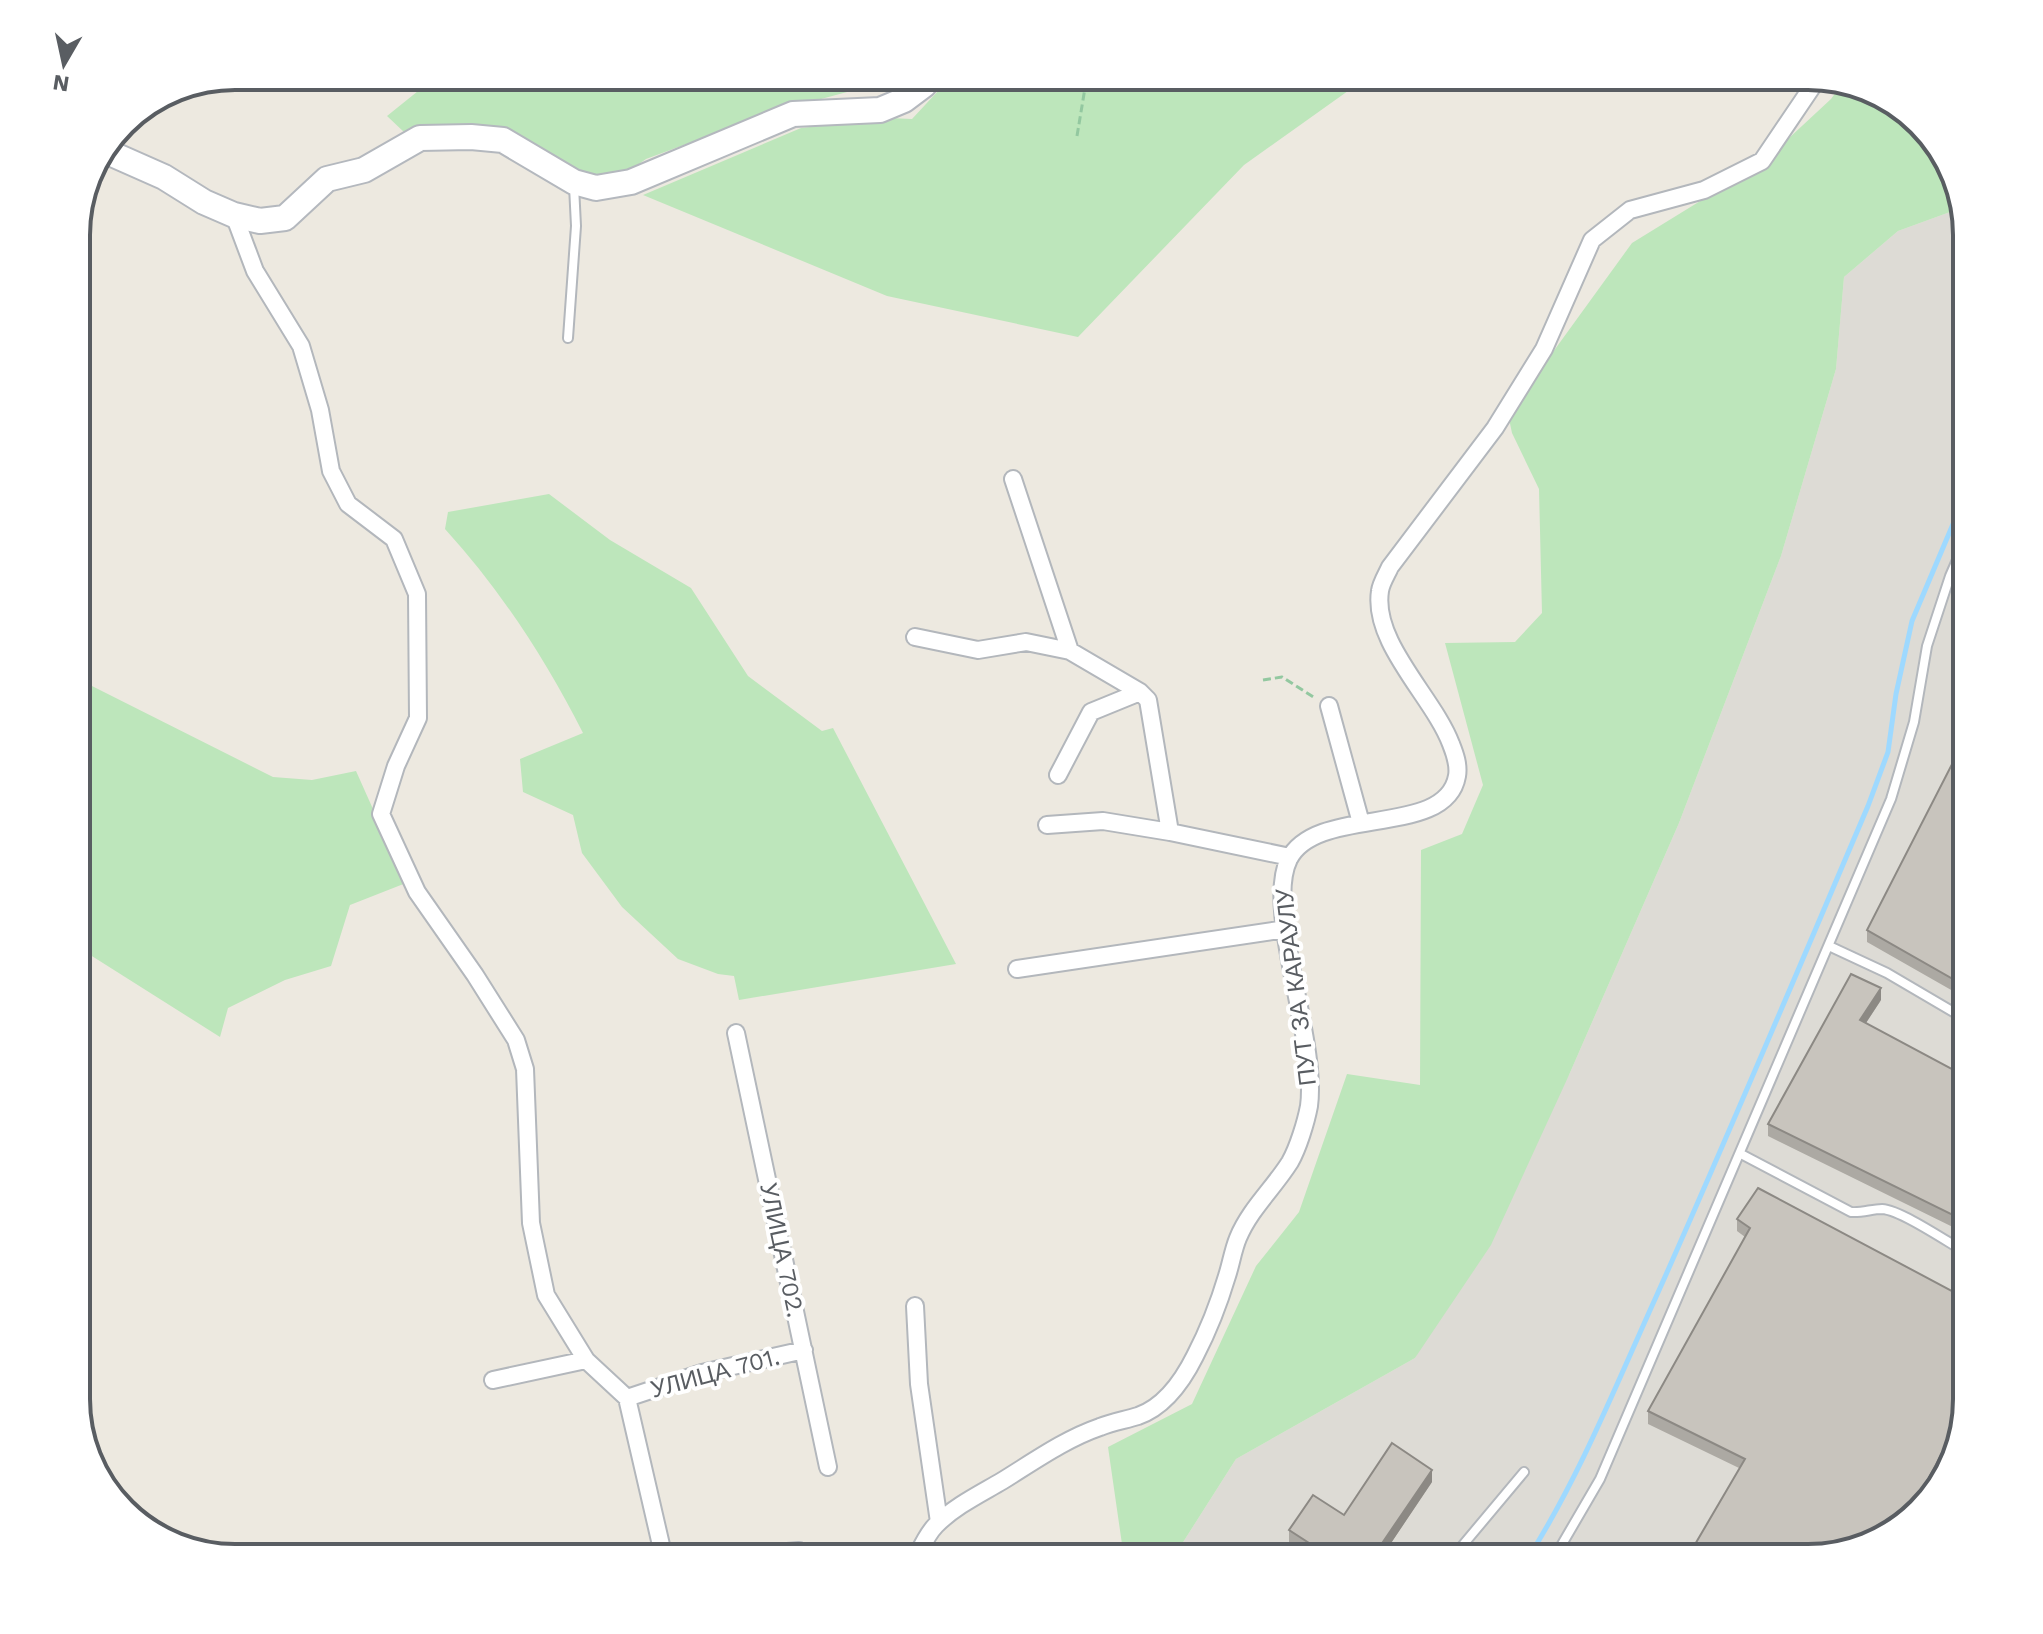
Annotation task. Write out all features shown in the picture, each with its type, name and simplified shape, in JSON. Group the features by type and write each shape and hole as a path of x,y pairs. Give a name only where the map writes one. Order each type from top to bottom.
{"main road":[{"path":"115,155 164,177 204,202 234,215 260,221 285,218 327,179 364,170 420,138 503,140 574,182 596,188 631,182 793,114 880,110 904,100 917,90"}],"street":[{"name":"ПУТ ЗА КАРАУЛУ","path":"923,1544 939,1522 956,1509 1056,1449 1098,1427 1141,1415 1168,1397 1195,1358 1227,1279 1238,1238 1258,1202 1291,1160 1309,1107 1306,1035 1286,929 1282,878 1290,857 1314,838 1361,823 1423,811 1438,805 1445,799 1458,775 1457,762 1446,733 1388,638 1380,591 1390,567 1495,428 1544,349 1592,240 1630,210 1704,190 1762,161 1805,90"},
{"path":"234,215 255,271 301,346 320,410 331,471 348,504 394,539 417,594 418,718 396,766 381,814 417,892 516,1040 525,1069 531,1223 546,1295 586,1360 627,1398 661,1544"},
{"path":"1013,479 1070,651"},
{"path":"915,637 978,650 1026,642 1070,651 1140,692 1148,700 1170,832"},
{"path":"1058,775 1091,712 1140,692"},
{"path":"1329,706 1361,823"},
{"path":"1047,825 1103,821 1290,857"},
{"path":"1017,969 1286,929"},
{"name":"УЛИЦА 702.","path":"736,1033 828,1467"},
{"path":"915,1306 919,1384 939,1522"},
{"name":"УЛИЦА 701.","path":"627,1398 702,1373 804,1350"},
{"path":"493,1380 586,1360"}],"lane":[{"path":"568,338 576,226 574,182"},
{"path":"1562,1544 1600,1479 1891,799 1914,722 1927,646 1953,569"},
{"path":"1829,946 1887,973 1953,1012"},
{"path":"1741,1154 1851,1212 1866,1213 1881,1209 1895,1212 1953,1245"},
{"path":"1464,1544 1524,1472"}],"path":[{"path":"1077,136 1085,90"},
{"path":"1263,680 1282,677 1329,706"}],"shaded area":[{"path":"1951,212 1953,1399 1948,1436 1934,1471 1903,1508 1880,1525 1827,1543 1182,1544 1236,1459 1415,1358 1569,1075 1679,823 1781,556 1836,369 1844,277 1898,231"}],"green space":[{"path":"419,90 854,90 773,112 646,159 602,190 526,142 405,133 387,116"},
{"path":"939,90 1349,90 1244,165 1078,337 887,296 643,195 801,128 889,118 912,119"},
{"path":"1835,93 1863,101 1903,126 1934,163 1951,212 1898,231 1844,277 1836,369 1781,556 1679,823 1491,1245 1415,1358 1236,1459 1182,1544 1122,1544 1108,1447 1192,1404 1256,1266 1299,1212 1347,1074 1420,1085 1421,850 1462,834 1483,785 1445,643 1515,642 1542,613 1539,489 1512,433 1508,414 1632,243 1762,163"},
{"path":"549,494 610,540 691,588 748,676 822,731 833,728 956,964 739,1000 734,976 718,974 678,959 622,907 582,853 573,815 523,792 520,759 583,733 521,626 485,576 445,529 448,512"},
{"path":"90,685 273,777 312,780 356,771 406,883 350,905 331,966 285,980 228,1008 220,1037 90,955"}],"building":[{"path":"1953,762 1953,979 1867,930"},
{"path":"1851,974 1881,988 1860,1020 1953,1070 1953,1215 1768,1124"},
{"path":"1758,1188 1953,1292 1952,1418 1943,1452 1917,1494 1896,1514 1863,1533 1827,1543 1695,1544 1745,1459 1648,1411 1750,1228 1737,1219"},
{"path":"1392,1443 1432,1470 1382,1544 1311,1544 1289,1530 1313,1495 1344,1515"}],"waterway":[{"path":"1537,1544 1581,1463 1612,1397 1868,806 1888,752 1896,694 1912,621 1953,524"}]}
